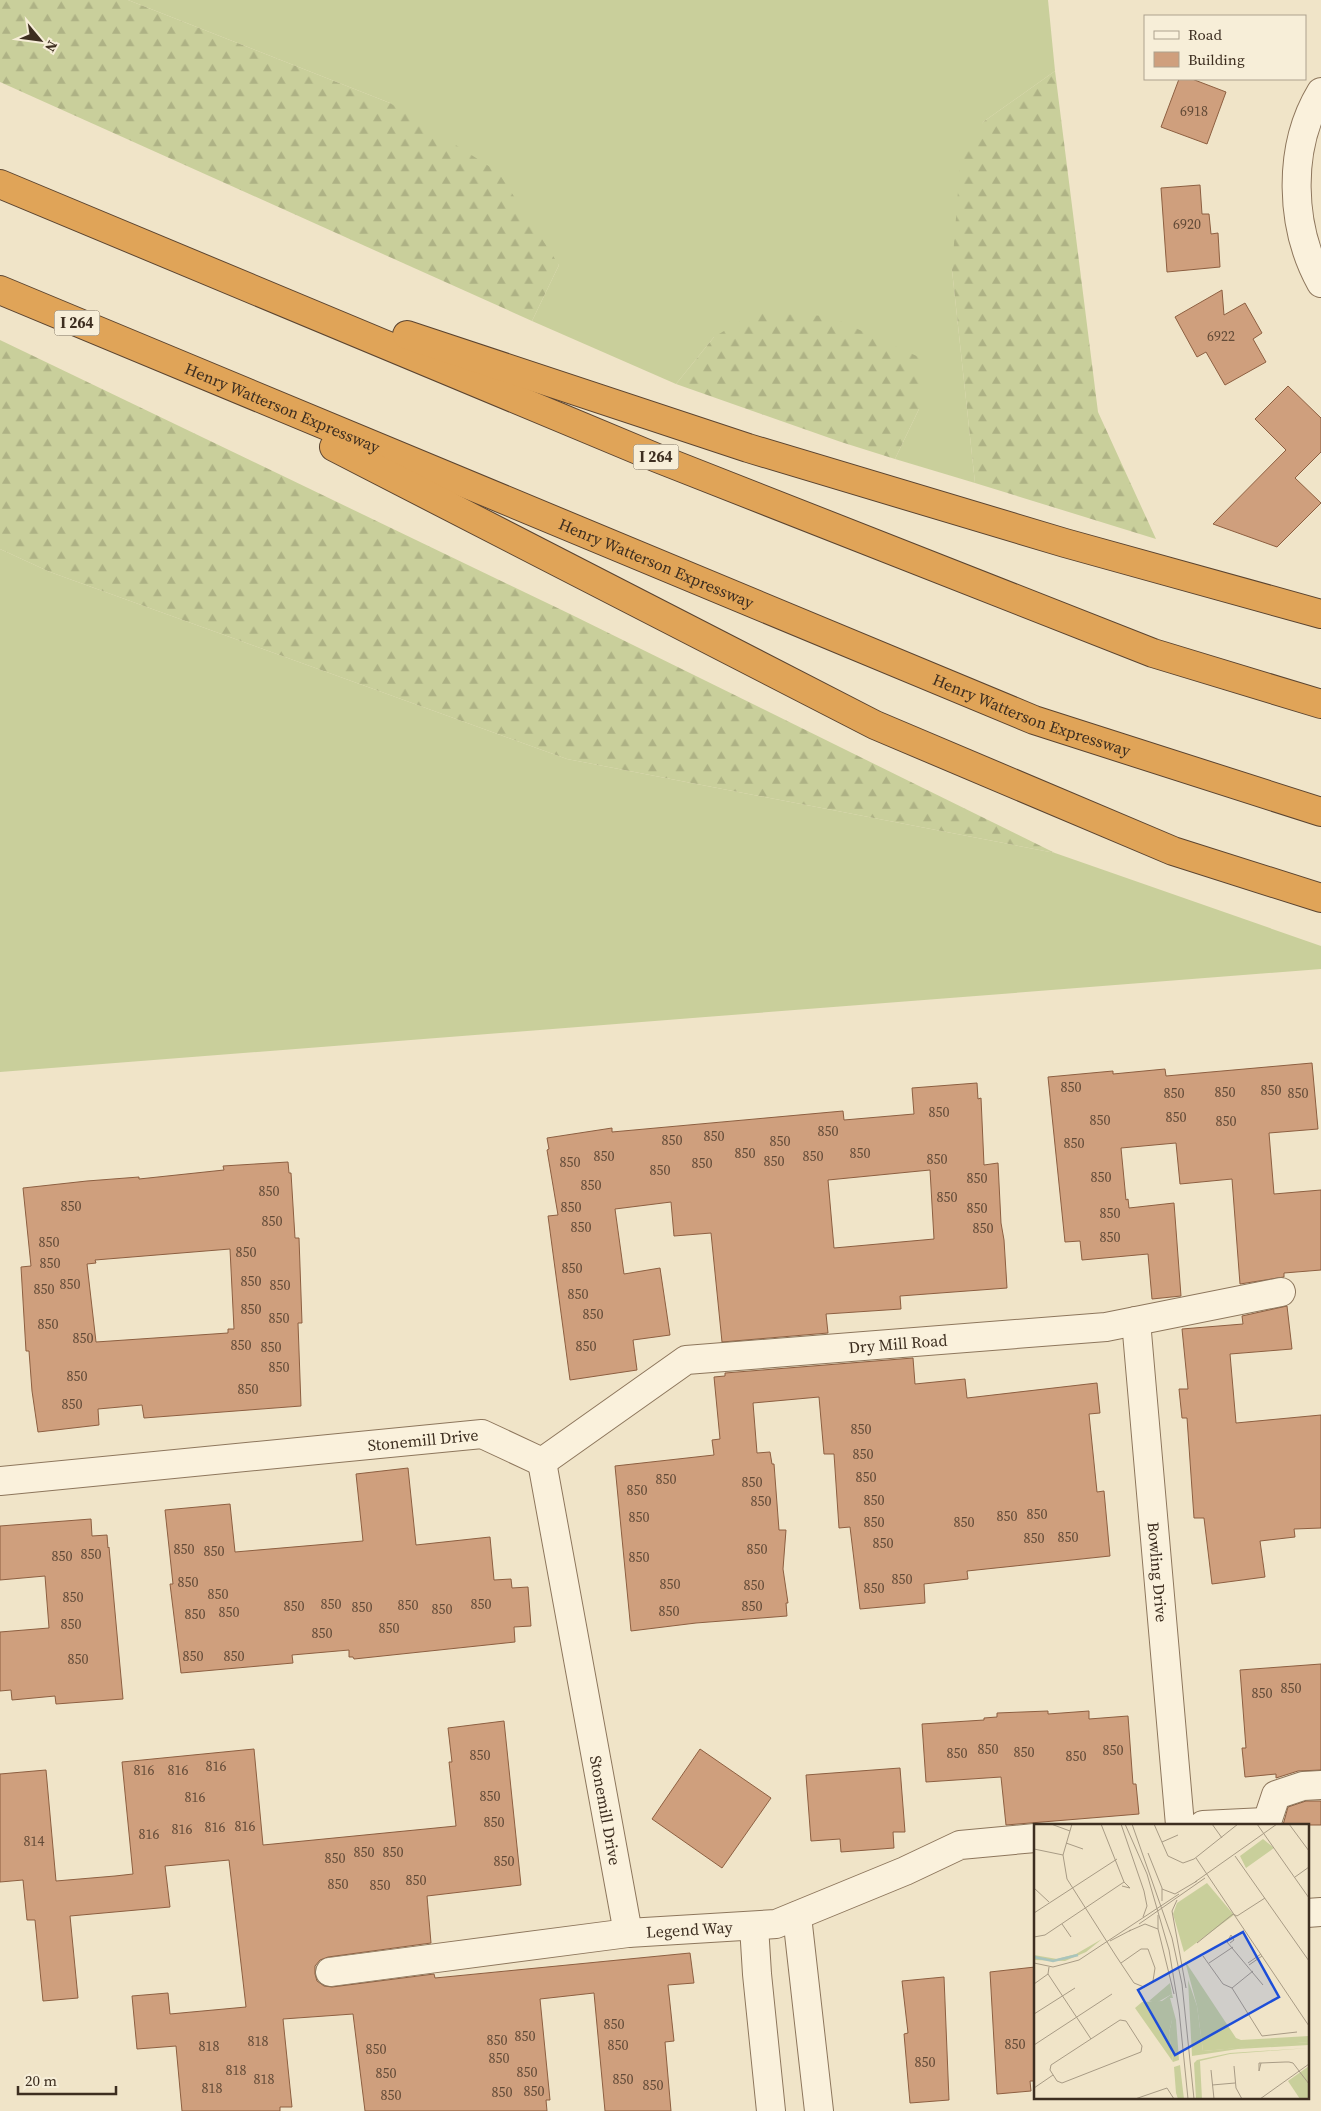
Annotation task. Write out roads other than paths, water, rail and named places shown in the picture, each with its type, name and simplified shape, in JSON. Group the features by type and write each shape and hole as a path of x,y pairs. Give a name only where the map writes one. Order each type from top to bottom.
{"highway":[{"name":"I 264","path":"0,184 657,458 1153,653 1321,704"},
{"path":"186,261 748,448 1065,543 1321,614"},
{"name":"Henry Watterson Expressway","path":"0,290 1034,720 1321,812"},
{"path":"155,355 875,725 1173,851 1321,898"}],"street":[{"path":"1321,92 1311,108 1302,141 1296,181 1299,222 1310,264 1321,283"},
{"name":"Dry Mill Road","path":"542,1462 686,1360 1106,1327 1281,1292"},
{"name":"Bowling Drive","path":"1136,1321 1180,1824"},
{"name":"Stonemill Drive","path":"0,1481 482,1434 542,1462 628,1933"},
{"path":"1266,1824 1276,1796 1303,1786 1321,1785"},
{"name":"Legend Way","path":"330,1972 628,1933 776,1924 905,1872 960,1845 1034,1838"},
{"path":"1308,1913 1321,1912"},
{"path":"797,1916 819,2111"},
{"path":"754,1926 756,1974 771,2111"}]}
